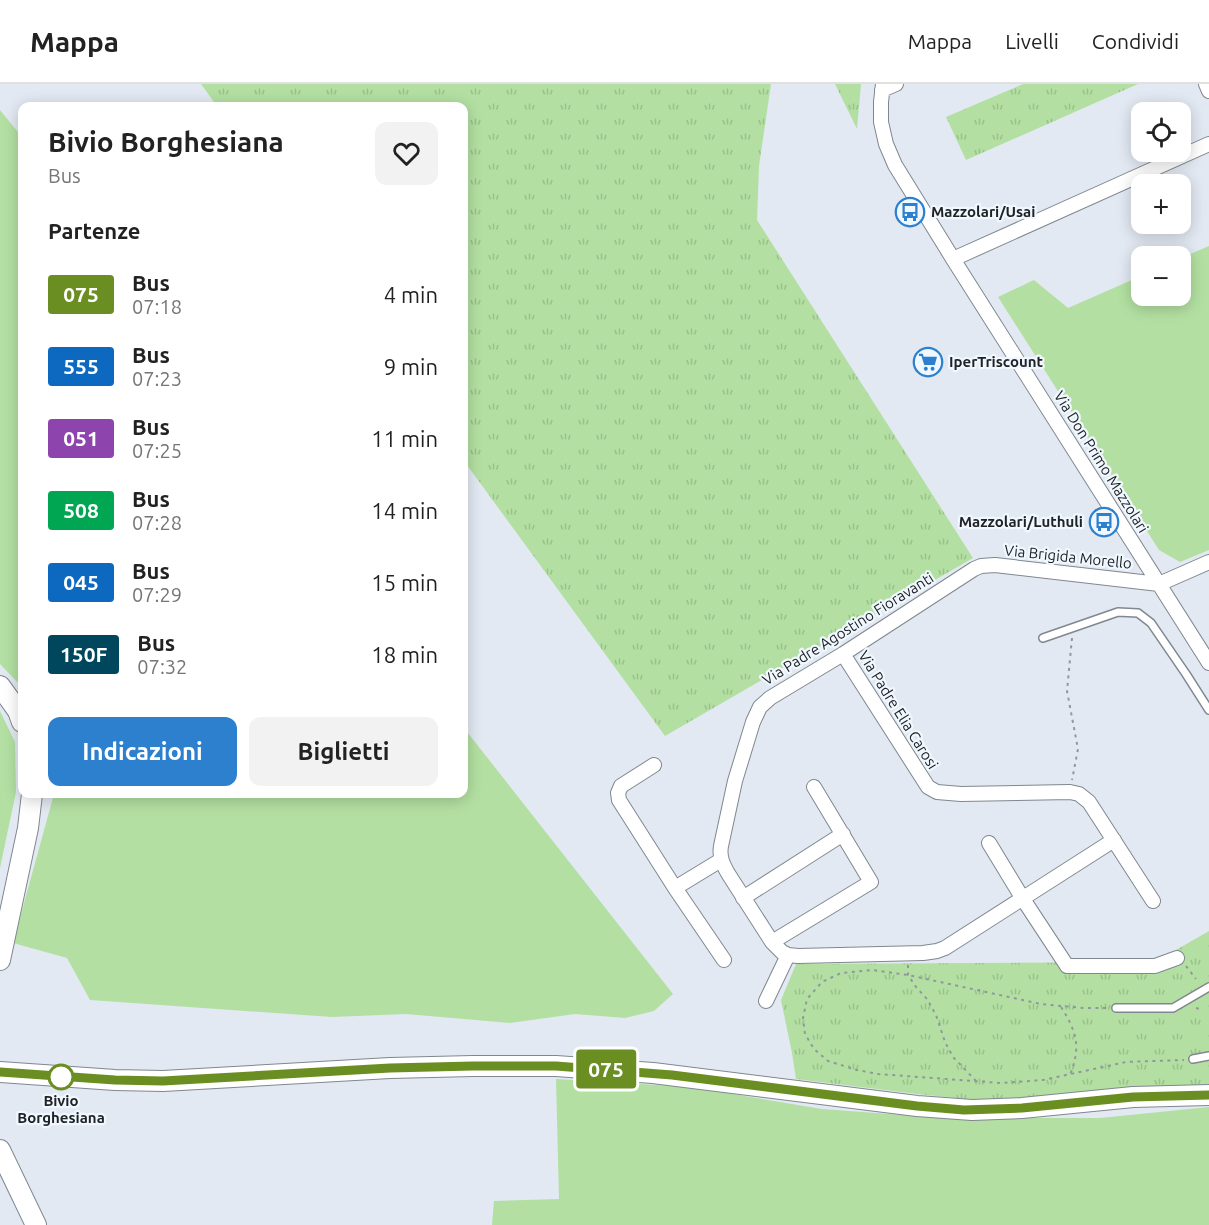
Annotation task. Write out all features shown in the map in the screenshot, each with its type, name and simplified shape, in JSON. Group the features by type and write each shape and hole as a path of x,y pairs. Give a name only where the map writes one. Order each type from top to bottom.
{"main road":[{"path":"0,686 18,711"},
{"path":"0,960 28,828 32,798"},
{"path":"0,1072 163,1081 390,1068 556,1066 672,1075 964,1110 1022,1108 1140,1096 1209,1095"},
{"path":"0,1150 36,1225"}],"street":[{"path":"883,87 896,84"},
{"path":"1206,84 1209,91"},
{"name":"Via Don Primo Mazzolari","path":"883,87 881,122 890,154 953,260 1209,663"},
{"path":"953,260 1209,144"},
{"path":"1159,584 1209,562"},
{"name":"Via Brigida Morello","path":"974,569 996,565 1159,584"},
{"name":"Via Padre Agostino Fioravanti","path":"721,860 721,846 735,781 757,712 770,698 843,654 974,569"},
{"name":"Via Padre Elia Carosi","path":"843,654 926,785 933,791 976,794 1070,792"},
{"path":"654,765 621,786 618,796 675,888 724,960"},
{"path":"772,942 871,882 814,787"},
{"path":"1070,792 1079,794 1087,800 1153,901"},
{"path":"743,898 843,834"},
{"path":"675,888 721,860 725,870 772,942 788,955 933,952 945,948 1114,840"},
{"path":"989,843 1067,966 1155,966 1177,958"},
{"path":"766,1001 788,955"}],"lane":[{"path":"1043,638 1118,612 1143,615 1151,623 1209,710"},
{"path":"1116,1008 1173,1008 1209,987"},
{"path":"1193,1059 1209,1056"}],"path":[{"path":"1070,792 1078,749 1067,691 1073,627"},
{"path":"1177,958 1196,979"},
{"path":"1116,1008 1041,1004 909,975 872,970 841,973 822,982 807,999 803,1018 805,1034 814,1049 828,1061 878,1074 1001,1083 1043,1080 1126,1062 1193,1059"},
{"path":"909,975 927,999 953,1056 977,1082"},
{"path":"1060,1006 1074,1031 1077,1046 1075,1062 1070,1075"},
{"path":"1196,1008 1203,1010"}],"green space":[{"path":"201,84 771,84 759,166 757,220 973,558 665,736 468,466 468,102 214,102"},
{"path":"835,84 861,84 857,129"},
{"path":"1023,84 1138,84 966,160 946,117"},
{"path":"0,110 18,132 18,683 0,664"},
{"path":"1209,246 1209,550 1180,562 1159,550 998,297 1034,280 1068,308 1131,280 1131,306 1191,306 1191,254"},
{"path":"0,711 15,742 16,792 0,868"},
{"path":"468,733 673,994 654,1011 625,1018 575,1014 510,1023 406,1014 332,1017 90,1000 67,958 13,943 53,798 468,798"},
{"path":"1209,931 1209,1086 1144,1086 985,1101 796,1079 781,1000 796,964 1155,962"},
{"path":"556,1079 691,1087 822,1109 944,1118 1100,1118 1209,1107 1209,1225 492,1225 494,1201 559,1199"}],"bus line":[{"name":"075","path":"0,1072 163,1081 390,1068 556,1066 672,1075 964,1110 1022,1108 1162,1095 1209,1095"}],"place":[{"name":"Mazzolari/Usai","path":"910,212"},
{"name":"IperTriscount","path":"928,362"},
{"name":"Mazzolari/Luthuli","path":"1104,522"},
{"name":"Bivio Borghesiana","path":"61,1077"}]}
